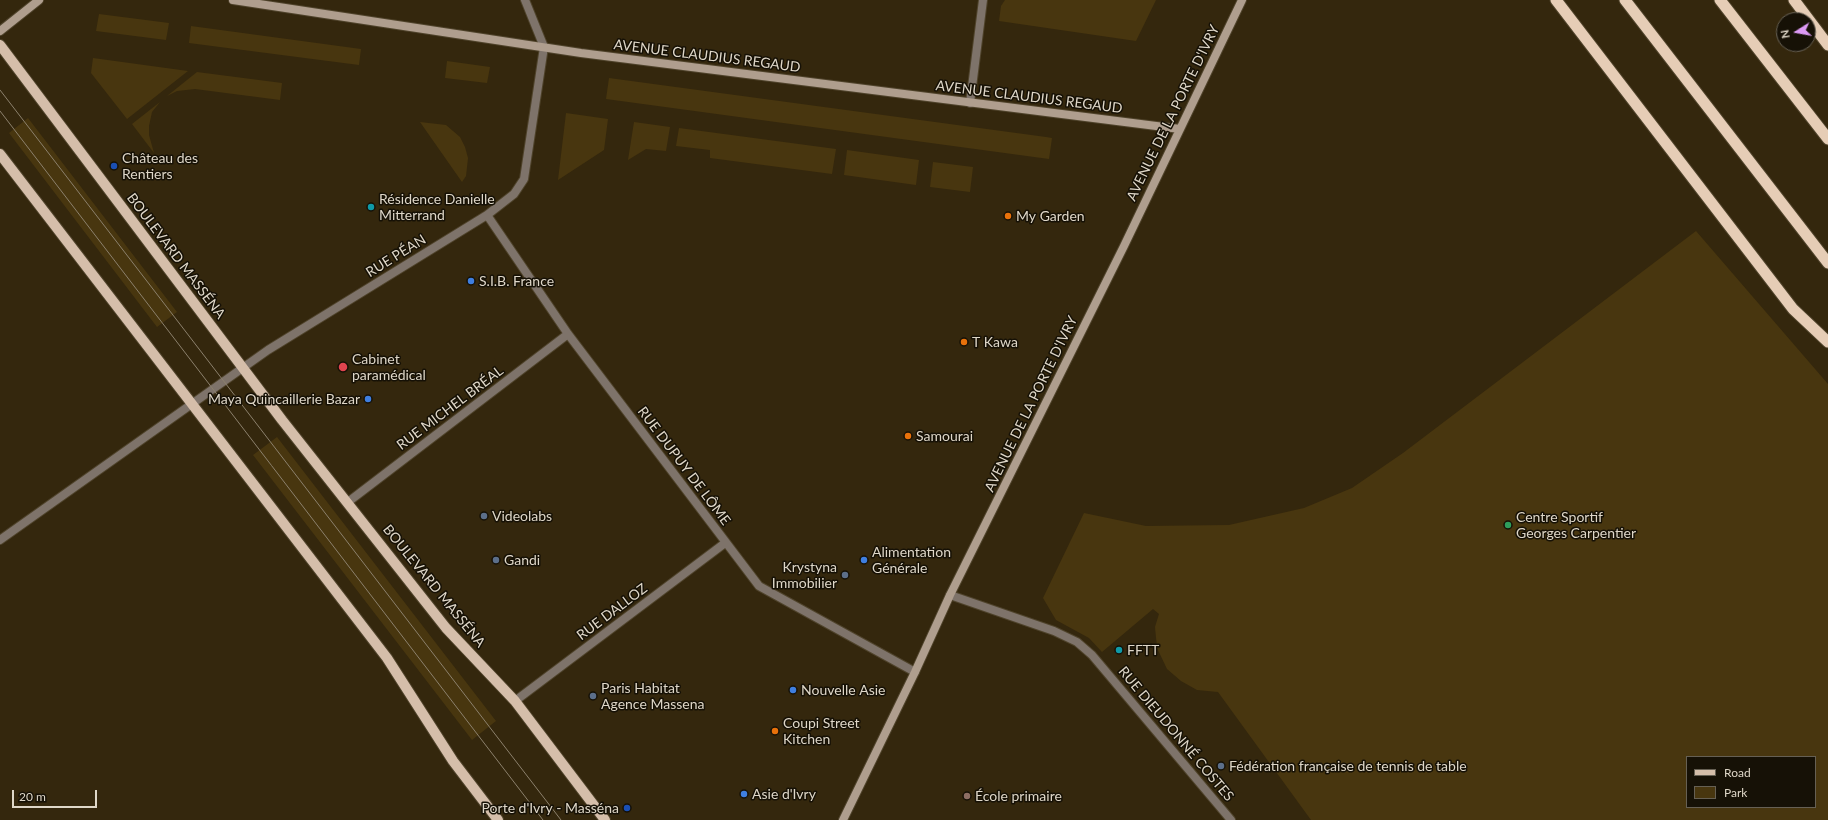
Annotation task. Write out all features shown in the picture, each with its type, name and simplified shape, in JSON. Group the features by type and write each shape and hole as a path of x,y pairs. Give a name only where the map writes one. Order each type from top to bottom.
{"highway":[{"path":"1556,0 1793,309 1828,342"},
{"path":"1625,0 1828,263"},
{"path":"1720,0 1828,138"},
{"path":"1794,0 1828,44"}],"main road":[{"path":"0,31 39,0"},
{"name":"AVENUE CLAUDIUS REGAUD","path":"232,0 599,55 1180,129"},
{"name":"AVENUE DE LA PORTE D'IVRY","path":"843,820 915,672 950,595 1242,0"},
{"name":"BOULEVARD MASSÉNA","path":"0,45 243,368 446,628 515,701 605,820"},
{"path":"0,154 387,658 453,761 498,820"}],"street":[{"path":"525,0 544,46"},
{"path":"970,103 983,0"},
{"name":"RUE PÉAN","path":"243,368 282,341 486,215 514,194 524,179 544,46"},
{"name":"RUE DUPUY DE LÔME","path":"486,215 568,334 759,586 915,672"},
{"name":"RUE MICHEL BRÉAL","path":"348,502 568,334"},
{"path":"0,540 243,368"},
{"name":"RUE DALLOZ","path":"515,701 725,543"},
{"name":"RUE DIEUDONNÉ COSTES","path":"950,595 1054,631 1077,642 1092,655 1231,820"}],"green space":[{"path":"1005,0 1156,0 1136,41 999,21 1001,6"},
{"path":"99,14 169,23 166,40 96,31"},
{"path":"191,26 361,49 359,65 189,43"},
{"path":"93,58 188,71 127,119 91,73"},
{"path":"447,61 490,67 487,83 445,78"},
{"path":"197,72 282,83 280,100 195,89 177,91 167,96"},
{"path":"609,78 1052,138 1049,159 606,99"},
{"path":"160,102 152,112 149,126 149,135 154,153 132,124"},
{"path":"566,113 608,119 604,150 558,180"},
{"path":"28,118 177,312 157,327 9,133"},
{"path":"420,122 446,125 460,137 468,158 466,176 462,182"},
{"path":"634,122 670,127 666,151 646,149 628,160"},
{"path":"679,128 836,149 832,174 710,158 710,150 676,146"},
{"path":"847,150 919,160 916,185 844,175"},
{"path":"933,162 973,167 970,192 930,187"},
{"name":"Centre Sportif Georges Carpentier","path":"1696,231 1828,384 1828,820 1311,820 1218,692 1197,690 1181,681 1167,669 1157,648 1155,627 1159,614 1153,609 1102,652 1089,638 1056,620 1043,598 1084,513 1146,526 1229,525 1304,508 1352,488 1403,453"},
{"path":"277,437 496,721 472,740 253,455"}],"tram line":[{"path":"0,90 561,820"},
{"path":"0,111 543,820"}],"place":[{"name":"Château des Rentiers","path":"114,166"},
{"name":"Résidence Danielle Mitterrand","path":"371,207"},
{"name":"My Garden","path":"1008,216"},
{"name":"S.I.B. France","path":"471,281"},
{"name":"T Kawa","path":"964,342"},
{"name":"Cabinet paramédical","path":"343,367"},
{"name":"Maya Quincaillerie Bazar","path":"368,399"},
{"name":"Samourai","path":"908,436"},
{"name":"Videolabs","path":"484,516"},
{"name":"Centre Sportif Georges Carpentier","path":"1508,525"},
{"name":"Gandi","path":"496,560"},
{"name":"Alimentation Générale","path":"864,560"},
{"name":"Krystyna Immobilier","path":"845,575"},
{"name":"FFTT","path":"1119,650"},
{"name":"Nouvelle Asie","path":"793,690"},
{"name":"Paris Habitat Agence Massena","path":"593,696"},
{"name":"Coupi Street Kitchen","path":"775,731"},
{"name":"Fédération française de tennis de table","path":"1221,766"},
{"name":"Asie d'Ivry","path":"744,794"},
{"name":"École primaire","path":"967,796"},
{"name":"Porte d'Ivry - Masséna","path":"627,808"}]}
